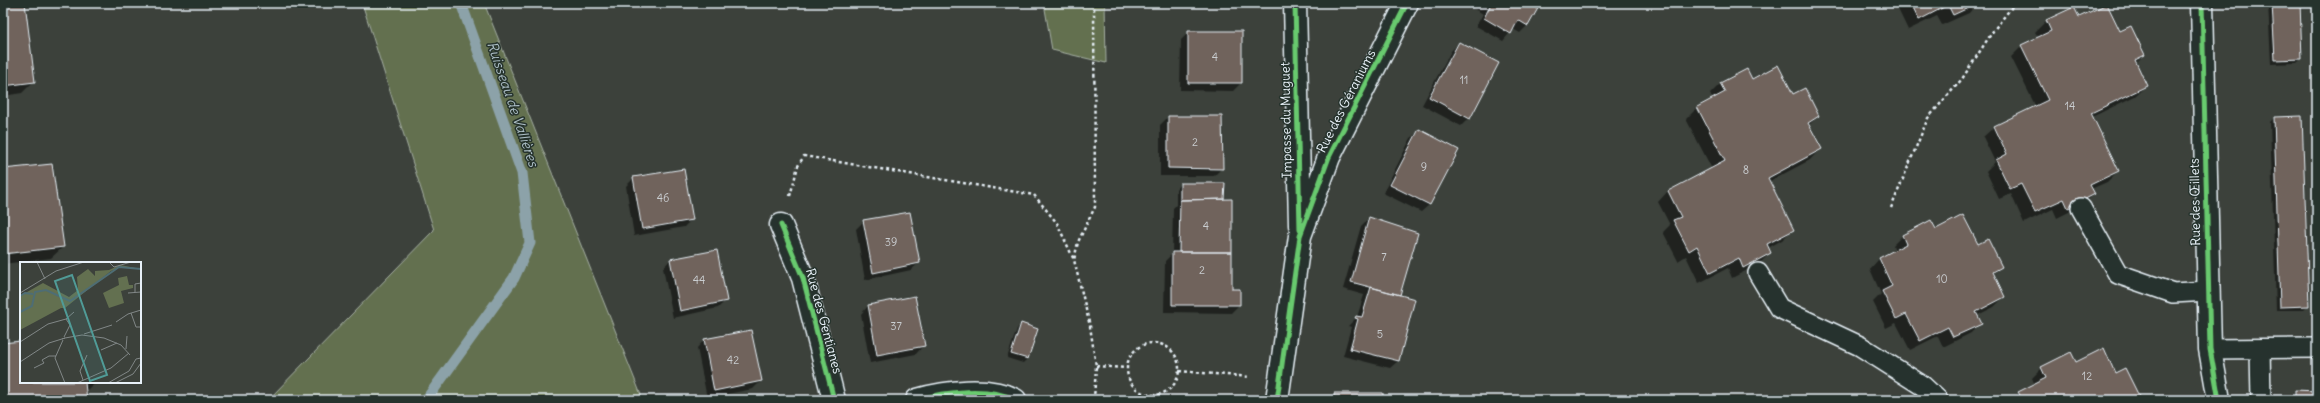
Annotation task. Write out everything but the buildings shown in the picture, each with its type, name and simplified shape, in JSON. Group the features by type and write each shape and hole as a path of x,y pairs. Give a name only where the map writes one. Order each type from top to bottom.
{"street":[{"name":"Impasse du Muguet","path":"1296,3 1300,236"},
{"name":"Rue des Géraniums","path":"1278,390 1300,236 1329,157 1407,3"},
{"name":"Rue des Œillets","path":"2202,3 2210,348 2220,400"},
{"name":"Rue des Gentianes","path":"781,225 803,278 834,400"},
{"path":"917,400 942,393 980,392 1016,400"}],"lane":[{"path":"2081,208 2118,274 2173,293 2208,291"},
{"path":"1758,273 1779,308 1860,346 1923,386 1938,400"},
{"path":"2210,348 2317,348"},
{"path":"2260,348 2262,400"}],"path":[{"path":"1074,260 1078,242 1095,207 1094,3"},
{"path":"1891,208 1928,118 1962,79 2015,3"},
{"path":"781,225 798,166 804,156 1034,195 1057,223 1074,260 1090,326 1096,366 1094,400"},
{"path":"1154,342 1167,347 1177,358 1179,371 1174,384 1164,393 1151,396 1138,392 1129,382 1126,368 1130,355 1140,346 1154,342"},
{"path":"1096,366 1126,368"},
{"path":"1179,371 1278,390"}],"green space":[{"path":"362,3 484,3 641,395 639,400 268,400 434,230"},
{"path":"1044,3 1105,3 1106,63 1052,50"}],"waterway":[{"name":"Ruisseau de Vallières","path":"426,400 514,278 530,243 522,173 461,3"}],"cycle path":[{"path":"1295,3 1300,230"},
{"path":"1277,400 1300,236 1329,157 1407,3"},
{"path":"2202,3 2210,349 2219,400"},
{"path":"781,225 803,278 834,400"},
{"path":"917,400 940,395 967,392 993,393 1015,400"}]}
